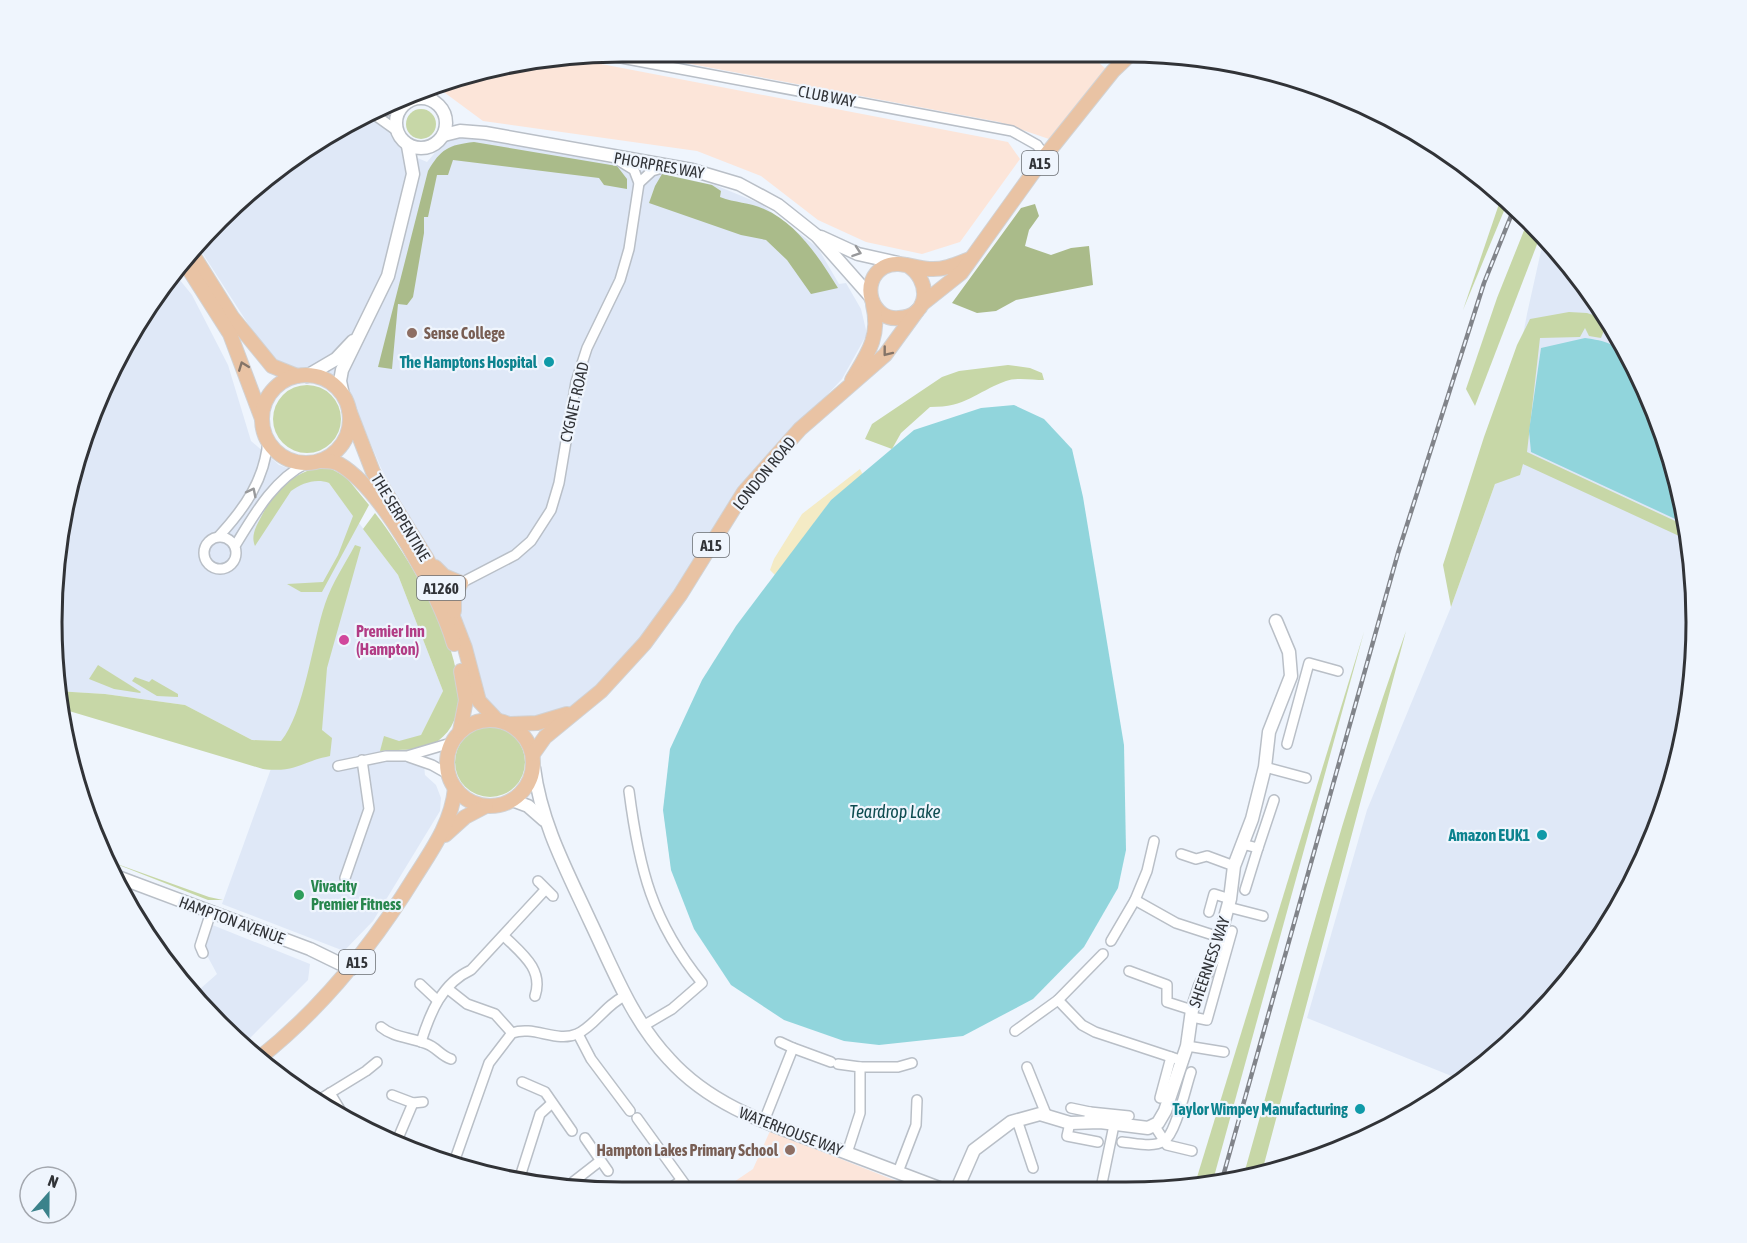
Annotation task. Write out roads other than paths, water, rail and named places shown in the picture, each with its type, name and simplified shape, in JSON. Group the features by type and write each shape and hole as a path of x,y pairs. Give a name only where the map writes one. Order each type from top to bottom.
{"main road":[{"name":"LONDON ROAD","path":"534,761 545,737 601,691 645,643 680,595 744,492 800,429 885,355 919,307 961,273 1045,156 1122,62"},
{"path":"188,267 230,334 268,440 284,457 314,462 341,446 347,435 349,410 343,395 331,383 272,366 231,317 195,258"},
{"path":"903,264 936,269 971,258"},
{"name":"A15","path":"903,264 891,264 877,273 872,279 872,300 885,316 893,318 910,316 919,307"},
{"path":"903,264 921,277 925,295 919,307"},
{"name":"LONDON ROAD","path":"849,385 873,343 876,324 872,300"},
{"path":"262,421 264,409 272,393 286,381 302,376"},
{"name":"THE SERPENTINE","path":"349,410 373,472 427,559 454,618 479,701 496,719"},
{"name":"THE SERPENTINE","path":"314,462 337,462 363,483 419,564 452,636 466,687 460,731"},
{"path":"427,559 444,576 461,583 454,596 454,618"},
{"name":"LONDON ROAD","path":"511,724 544,722 578,710"},
{"path":"496,719 511,724 522,732 534,761 530,781 512,800 500,805 486,806 463,797 455,788 448,774 447,764 451,743 460,731 477,722 496,719"},
{"name":"A15","path":"265,1053 280,1042 351,969 395,909 450,817 455,788"},
{"name":"A15","path":"433,848 465,817 486,806"}],"street":[{"name":"CLUB WAY","path":"643,62 1012,131 1037,145 1045,156"},
{"path":"343,395 340,381 342,370 388,276 413,174 430,147 444,135 445,114 431,95"},
{"path":"417,100 428,99 436,103"},
{"path":"396,130 395,122 407,104"},
{"name":"PHORPRES WAY","path":"445,114 456,122 485,133"},
{"path":"378,117 396,130 408,146 413,174"},
{"name":"PHORPRES WAY","path":"444,135 460,131 485,133 718,176 756,192 817,236 858,254 903,264"},
{"path":"408,146 430,147"},
{"path":"588,151 644,159 670,167"},
{"path":"614,158 634,170 639,183 652,171 670,167"},
{"name":"CYGNET ROAD","path":"461,583 515,555 531,541 551,510 559,483 576,382 587,348 620,280 629,249 639,183"},
{"name":"PHORPRES WAY","path":"817,236 872,300"},
{"path":"302,376 336,359 369,318"},
{"path":"268,440 266,461 252,494 219,536 210,540 205,547 205,559 211,566 220,569 229,566 236,556 236,546 272,491 296,469 314,462"},
{"path":"219,536 229,539 236,546"},
{"name":"SHEERNESS WAY","path":"1160,1098 1177,1059 1187,1046 1192,1013 1205,975 1214,958 1229,903 1234,866 1265,766 1269,732 1291,676 1289,652 1276,621"},
{"path":"1287,744 1309,663 1338,671"},
{"path":"1287,689 1301,695"},
{"path":"338,765 386,756 407,756 451,743"},
{"path":"407,756 432,765 448,774"},
{"path":"345,878 369,810 362,760"},
{"name":"WATERHOUSE WAY","path":"534,761 538,798 545,820 625,996 643,1026 668,1059 695,1084 734,1110 924,1182"},
{"path":"1265,766 1306,778"},
{"path":"627,796 638,856 650,897 674,945 702,983 672,1009 643,1026"},
{"path":"512,800 528,806 545,820"},
{"path":"1245,890 1274,800"},
{"path":"1111,941 1135,900 1147,871 1154,841"},
{"path":"1242,844 1258,848"},
{"path":"1181,854 1196,859 1207,856 1234,866"},
{"path":"421,1042 437,1000 460,975 471,970 549,893 538,881"},
{"name":"HAMPTON AVENUE","path":"126,883 310,949 351,969"},
{"path":"1209,912 1214,894 1229,903"},
{"path":"1135,900 1176,923 1219,937"},
{"name":"SHEERNESS WAY","path":"1229,903 1263,916"},
{"path":"203,953 200,946 211,912"},
{"name":"SHEERNESS WAY","path":"1192,1013 1207,1020 1232,932"},
{"path":"504,936 527,955 534,969 538,986 535,996"},
{"path":"1015,1031 1058,1000 1103,954"},
{"path":"1129,970 1167,985 1167,1002 1192,1013"},
{"path":"1205,975 1218,981"},
{"path":"420,984 437,1000"},
{"path":"448,989 467,1004 495,1014 512,1033"},
{"path":"456,1156 489,1063 512,1033 532,1030 561,1037 578,1034 611,1002 625,996"},
{"path":"1058,1000 1082,1025 1095,1032 1177,1059"},
{"path":"381,1027 390,1035 403,1036 421,1042 451,1059"},
{"path":"578,1034 602,1078 630,1111"},
{"path":"780,1042 835,1063 860,1067 898,1067 912,1064"},
{"path":"1187,1046 1224,1052"},
{"path":"764,1121 793,1048"},
{"name":"SHEERNESS WAY","path":"1154,1125 1165,1111 1177,1059"},
{"path":"325,1096 377,1062"},
{"path":"847,1153 860,1113 860,1067"},
{"path":"1026,1067 1046,1114"},
{"path":"1122,1142 1151,1144 1165,1141 1172,1131 1191,1072"},
{"path":"522,1082 545,1092 551,1104 572,1131"},
{"path":"330,1093 336,1103"},
{"path":"392,1095 418,1102 400,1136"},
{"path":"898,1172 916,1125 917,1100"},
{"path":"521,1173 540,1114 551,1104"},
{"path":"1071,1108 1114,1125 1148,1128 1154,1125 1167,1145 1192,1150"},
{"path":"960,1182 974,1150 991,1135 1017,1120 1046,1114 1070,1123 1089,1117 1129,1116"},
{"path":"637,1118 681,1180 678,1182"},
{"path":"1017,1120 1033,1168"},
{"path":"1070,1123 1063,1135 1098,1142"},
{"path":"1102,1182 1114,1125"},
{"path":"585,1138 608,1171"},
{"path":"576,1179 600,1161"}],"water":[{"path":"1585,338 1611,344 1628,374 1656,441 1676,519 1531,452 1529,431 1541,348"},
{"name":"Teardrop Lake","path":"1014,405 1044,419 1072,449 1083,497 1124,745 1126,850 1118,888 1084,947 1033,999 963,1036 879,1045 844,1041 784,1020 731,985 694,929 671,870 663,810 670,749 702,680 736,626 831,500 914,430 981,408"}],"railway":[{"path":"1224,1173 1398,553 1484,283 1511,216"}],"place":[{"name":"Sense College","path":"412,333"},
{"name":"The Hamptons Hospital","path":"549,362"},
{"name":"Premier Inn (Hampton)","path":"344,640"},
{"name":"Amazon EUK1","path":"1542,835"},
{"name":"Vivacity Premier Fitness","path":"299,895"},
{"name":"Taylor Wimpey Manufacturing","path":"1360,1109"},
{"name":"Hampton Lakes Primary School","path":"790,1150"}]}
